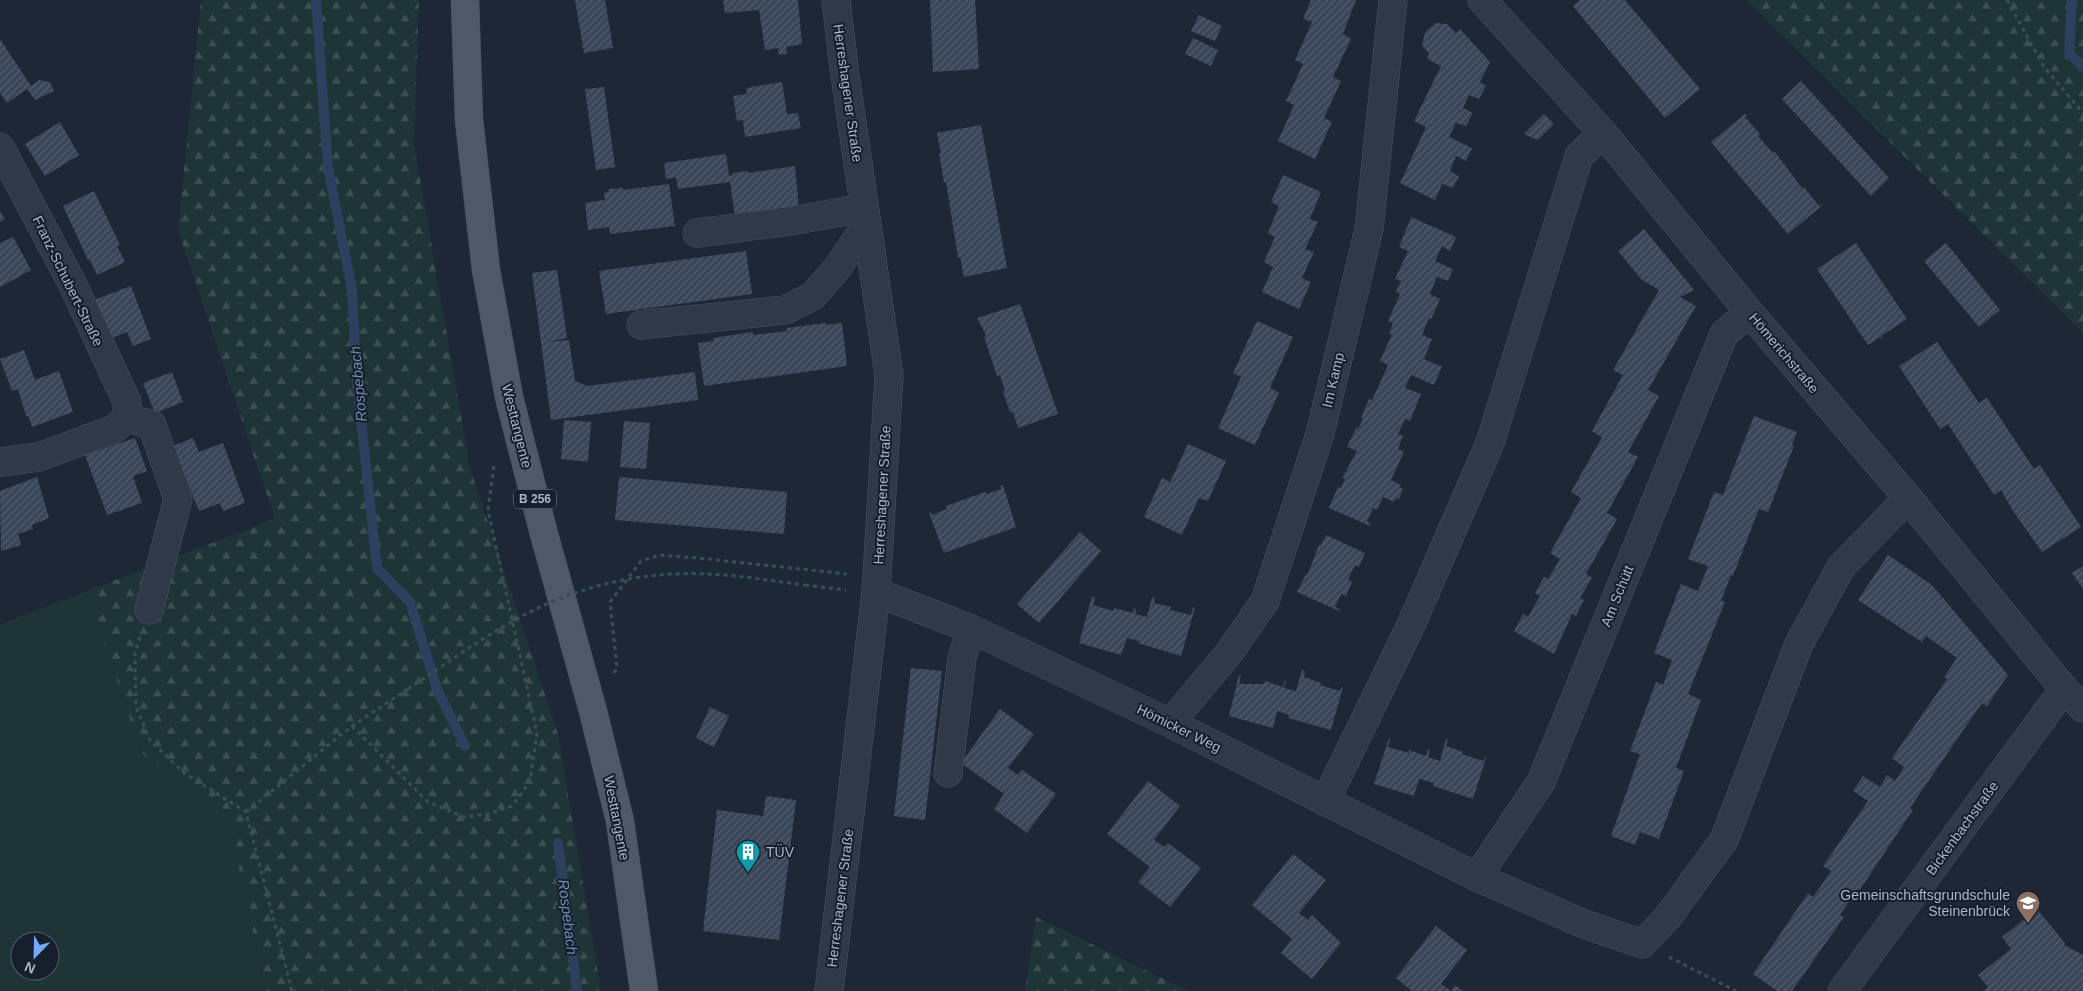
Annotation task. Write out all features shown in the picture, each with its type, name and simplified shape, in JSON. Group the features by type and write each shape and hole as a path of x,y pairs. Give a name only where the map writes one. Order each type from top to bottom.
{"main road":[{"name":"Westtangente","path":"465,0 469,120 486,270 508,397 593,711 620,821 644,991"}],"street":[{"name":"Herreshagener Straße","path":"829,991 874,592 889,375 836,0"},
{"name":"Im Kamp","path":"1170,723 1228,652 1265,601 1320,434 1369,229 1393,0"},
{"name":"Hömerichstraße","path":"1482,0 1603,133 1749,312 1908,498 2064,688 2083,708"},
{"path":"1325,802 1411,625 1490,443 1579,156 1603,133"},
{"name":"Franz-Schubert-Straße","path":"0,147 73,285 127,402 127,418"},
{"path":"697,233 791,220 866,216"},
{"path":"641,325 785,310 813,296 838,267 866,216"},
{"name":"Am Schütt","path":"1477,877 1541,782 1724,334 1749,312"},
{"path":"0,462 39,457 114,429 127,418 152,425 178,499 149,610"},
{"path":"1642,944 1667,918 1724,840 1799,644 1841,567 1908,498"},
{"name":"Hömicker Weg","path":"874,592 972,629 1170,723 1477,877 1584,924 1642,944"},
{"path":"948,773 962,658 972,629"},
{"name":"Bickenbachstraße","path":"1842,991 2064,688"}],"path":[{"path":"2007,0 2044,67 2083,113"},
{"path":"352,726 428,802 464,817 488,814 512,806 530,782 538,733 488,510 494,464"},
{"path":"593,711 616,668 610,602 641,561 659,555 854,575 874,592"},
{"path":"246,812 352,726 498,630 534,610 570,595 611,582 657,576 707,574 874,592"},
{"path":"149,610 135,653 136,707 150,740 184,773 246,812 292,991"},
{"path":"1642,944 1736,991"}],"green space":[{"path":"201,0 419,0 414,144 470,468 558,734 601,991 266,991 229,824 141,753 87,591 275,519 178,230"},
{"path":"1746,0 2083,0 2083,333"},
{"path":"87,591 141,753 229,823 266,991 0,991 0,624"},
{"path":"1036,917 1189,991 1025,991"}],"building":[{"path":"575,0 605,0 613,48 584,53"},
{"path":"723,0 798,0 802,44 786,47 787,54 779,55 778,48 765,50 759,10 725,13"},
{"path":"930,0 975,0 979,69 933,72"},
{"path":"1311,0 1356,0 1343,34 1351,39 1333,77 1341,81 1324,118 1332,122 1315,159 1278,141 1294,105 1286,101 1303,64 1295,60 1312,22 1303,19"},
{"path":"1580,0 1625,0 1700,89 1665,118 1573,6"},
{"path":"1199,15 1222,26 1215,41 1191,31"},
{"path":"1436,23 1447,24 1456,33 1460,29 1490,62 1480,82 1486,86 1479,99 1469,95 1463,108 1473,113 1466,126 1456,123 1449,137 1472,148 1466,161 1456,156 1450,171 1459,176 1453,188 1442,184 1435,200 1400,183 1426,127 1414,121 1441,66 1427,59 1429,54 1422,45 1425,32"},
{"path":"1193,38 1218,50 1211,66 1185,54"},
{"path":"0,39 31,86 39,80 50,82 54,91 35,100 27,89 7,103 0,93"},
{"path":"1801,81 1889,178 1871,196 1782,99"},
{"path":"782,82 787,114 798,113 801,128 745,137 743,120 737,121 733,96 747,94 746,88"},
{"path":"604,87 615,167 596,170 585,89"},
{"path":"1544,114 1554,124 1538,140 1524,134"},
{"path":"1745,114 1747,115 1745,117 1760,134 1758,136 1773,153 1775,152 1802,188 1804,187 1819,206 1824,204 1788,234 1711,142"},
{"path":"60,122 79,155 45,176 25,144"},
{"path":"981,125 1007,268 964,277 960,257 958,258 937,133"},
{"path":"726,154 729,176 733,175 733,173 748,171 748,173 795,166 799,209 735,217 730,182 678,189 676,177 666,179 664,163"},
{"path":"1283,175 1321,192 1310,219 1318,222 1305,249 1314,252 1302,278 1311,282 1299,309 1262,292 1273,267 1264,262 1275,237 1268,233 1279,206 1271,202"},
{"path":"669,184 675,226 610,234 609,227 588,230 585,203 605,200 604,193 609,192 608,189 623,188 623,190"},
{"path":"94,191 120,245 117,246 125,262 97,275 63,206"},
{"path":"0,211 5,219 0,222"},
{"path":"1411,217 1456,237 1450,251 1442,246 1435,261 1453,269 1448,281 1437,277 1430,294 1440,299 1422,335 1432,339 1424,359 1442,367 1434,385 1411,375 1405,388 1421,394 1410,421 1405,419 1398,434 1403,436 1398,449 1404,452 1391,480 1401,485 1400,488 1403,489 1399,499 1396,498 1394,502 1383,497 1377,510 1373,508 1367,522 1371,524 1370,526 1329,508 1338,487 1341,488 1345,479 1342,478 1357,451 1347,447 1356,428 1358,429 1363,419 1361,418 1369,399 1372,400 1388,365 1380,361 1392,334 1389,333 1393,323 1388,321 1400,294 1396,292 1401,281 1395,279 1408,251 1399,247"},
{"path":"1644,229 1694,290 1680,297 1696,306 1648,390 1659,396 1628,452 1638,457 1607,513 1617,519 1586,574 1592,578 1580,598 1584,600 1576,616 1572,614 1554,654 1514,631 1523,614 1528,617 1540,596 1535,593 1544,577 1548,579 1560,559 1550,553 1581,498 1571,492 1602,437 1592,431 1623,375 1613,370 1659,290 1641,279 1618,251"},
{"path":"13,237 31,270 0,287 0,243"},
{"path":"1856,243 1907,319 1881,336 1884,341 1880,337 1868,345 1817,269"},
{"path":"1946,243 2000,310 1979,327 1924,261"},
{"path":"746,251 752,294 606,314 599,271"},
{"path":"557,270 567,338 546,342 569,340 575,381 587,386 695,372 698,400 551,420 532,273"},
{"path":"131,286 151,339 133,346 127,332 109,339 94,300"},
{"path":"1020,304 1058,414 1018,428 1013,412 1010,412 1003,392 1005,391 1000,375 997,376 984,337 986,336 977,318"},
{"path":"1257,321 1293,337 1270,388 1279,393 1255,445 1218,428 1241,377 1233,373"},
{"path":"826,323 826,325 842,323 847,366 704,386 698,343 713,341 713,338 753,332 753,335 787,331 787,328"},
{"path":"1937,342 1979,403 1987,398 2034,469 2040,465 2081,527 2042,552 2013,511 2001,490 1994,495 1948,424 1940,429 1899,366"},
{"path":"24,350 35,380 59,371 73,412 32,427 28,416 26,416 18,389 12,391 0,359"},
{"path":"172,372 183,402 155,413 143,383"},
{"path":"1754,416 1797,432 1792,445 1794,446 1768,512 1759,509 1733,576 1731,575 1721,601 1725,602 1688,694 1701,700 1676,768 1684,771 1659,839 1640,832 1635,845 1611,836 1640,754 1630,751 1656,682 1663,685 1672,660 1654,653 1681,584 1698,591 1708,566 1688,559 1714,492 1723,495"},
{"path":"564,420 591,422 588,462 561,459"},
{"path":"624,421 650,423 646,469 620,467"},
{"path":"135,438 147,471 133,476 142,503 107,515 85,455"},
{"path":"193,438 199,452 223,443 245,503 223,511 220,503 199,511 173,446"},
{"path":"1188,444 1226,461 1208,501 1199,498 1182,535 1144,517 1162,478 1170,482"},
{"path":"37,477 49,518 32,525 33,529 18,534 21,545 1,551 0,491"},
{"path":"619,477 787,492 784,534 615,520"},
{"path":"1003,485 1016,527 944,553 929,513 931,512 932,515 947,509 946,506 985,492 987,494 1001,489 1000,486"},
{"path":"1080,532 1101,551 1039,623 1017,604"},
{"path":"1326,535 1365,553 1359,567 1355,565 1348,580 1352,582 1346,596 1341,594 1335,607 1340,609 1339,611 1297,592 1306,574 1307,576 1319,545 1321,545"},
{"path":"1888,555 1932,585 2008,675 1987,706 1982,703 1927,783 1910,808 1913,810 1859,891 1857,889 1840,915 1844,917 1792,991 1777,991 1753,974 1808,893 1813,897 1831,871 1823,866 1868,801 1853,791 1863,776 1880,787 1887,775 1895,781 1904,767 1892,758 1947,679 1944,677 1957,658 1926,636 1922,642 1858,600"},
{"path":"2083,566 2083,589 2072,573"},
{"path":"1092,596 1095,598 1093,605 1113,611 1114,608 1133,613 1134,608 1136,609 1135,614 1147,617 1152,597 1155,598 1154,603 1171,607 1170,610 1191,615 1193,607 1195,608 1181,656 1127,638 1121,655 1079,643"},
{"path":"911,668 942,671 925,820 894,816"},
{"path":"1302,670 1305,671 1304,677 1321,683 1320,685 1340,691 1341,687 1343,687 1331,730 1288,718 1289,715 1277,711 1273,728 1229,716 1239,675 1241,676 1239,684 1264,684 1265,681 1283,687 1285,680 1284,688 1296,691"},
{"path":"710,707 729,716 714,747 696,738"},
{"path":"1000,709 1034,734 1008,768 1018,775 1022,770 1056,794 1027,833 994,809 1004,794 961,763"},
{"path":"1389,738 1388,747 1409,753 1409,750 1426,756 1428,749 1430,750 1428,757 1440,761 1446,739 1448,740 1446,746 1463,752 1462,754 1483,761 1487,755 1473,799 1433,786 1434,783 1419,779 1414,796 1374,784"},
{"path":"1148,781 1180,806 1154,840 1164,847 1168,843 1201,868 1170,907 1138,882 1150,867 1107,834"},
{"name":"TÜV","path":"766,796 796,800 779,940 703,931 717,810 763,816"},
{"path":"1293,854 1326,880 1299,913 1308,920 1312,915 1341,943 1312,979 1281,953 1292,939 1252,905"},
{"path":"2037,909 2065,943 2064,945 2083,955 2083,991 1983,991 1988,987 1978,975 2011,949 2002,937"},
{"path":"1436,926 1467,950 1441,984 1451,991 1412,991 1396,978"},
{"path":"1455,985 1463,991 1451,991"}],"waterway":[{"name":"Rospebach","path":"316,0 328,168 352,289 357,382 377,568 410,602 437,689 465,746"},
{"path":"2072,0 2069,54 2083,66"},
{"name":"Rospebach","path":"558,843 577,991"}],"place":[{"name":"TÜV","path":"748,873"},
{"name":"Gemeinschaftsgrundschule Steinenbrück","path":"2028,924"}]}
